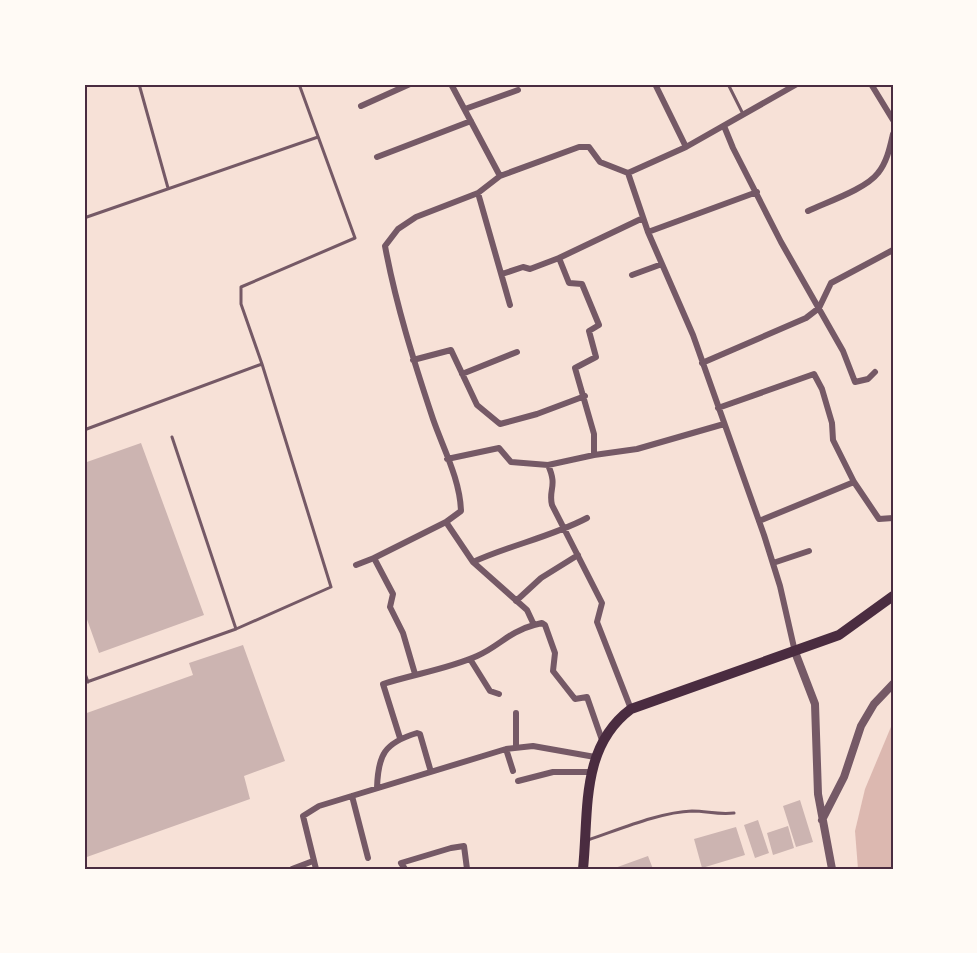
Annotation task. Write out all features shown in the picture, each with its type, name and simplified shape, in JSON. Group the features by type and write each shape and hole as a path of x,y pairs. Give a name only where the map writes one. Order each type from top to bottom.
{"highway":[{"path":"583,869 591,772 602,740 614,722 632,709 839,635 893,596"}],"street":[{"path":"361,106 410,84"},
{"path":"451,84 500,176"},
{"path":"655,84 686,147"},
{"path":"356,565 446,522 461,511 456,481 413,360 385,246 398,230 416,217 478,193 500,176 585,146 589,147 604,165 628,173 686,147 797,84"},
{"path":"871,84 893,120"},
{"path":"465,109 518,90"},
{"path":"377,157 471,121"},
{"path":"724,126 781,242 843,351 855,382 868,379 875,372"},
{"path":"808,211 868,182 878,174 887,157 893,134"},
{"path":"628,173 648,232 702,363 759,521 773,563 795,652 815,704 818,794 832,869"},
{"path":"648,232 757,192"},
{"path":"478,193 510,305"},
{"path":"502,274 523,267 530,269 559,258 643,218"},
{"path":"702,363 806,318 819,308 831,283 893,250"},
{"path":"559,258 568,283 582,284 599,325 589,331 596,357 576,367 594,434 594,455"},
{"path":"632,275 662,264"},
{"path":"413,360 449,348 453,352 477,405 500,424 537,414 585,396"},
{"path":"462,374 517,352"},
{"path":"718,408 814,374 822,389 832,424 832,440 854,482 879,519 893,518"},
{"path":"447,459 499,448 511,462 548,465 636,449 724,424"},
{"path":"548,465 554,482 550,498 563,531 602,603 597,622 632,709"},
{"path":"759,521 854,482"},
{"path":"473,562 505,548 563,531 587,518"},
{"path":"446,522 473,562 527,610 534,625"},
{"path":"773,563 809,551"},
{"path":"516,601 541,578 578,555"},
{"path":"374,558 393,594 390,607 403,633 415,674"},
{"path":"400,738 383,684 470,659 488,652 516,630 542,623 555,653 552,666 555,675 575,699 587,697 602,740"},
{"path":"470,659 490,691 499,694"},
{"path":"822,821 844,777 861,726 874,704 893,684"},
{"path":"516,713 516,747"},
{"path":"377,788 377,764 382,754 400,738 419,733 431,772"},
{"path":"316,869 303,816 319,806 516,747 532,746 595,757"},
{"path":"506,749 513,771"},
{"path":"518,781 553,772 591,772"},
{"path":"352,796 368,858"},
{"path":"405,869 401,863 464,846 467,869"},
{"path":"292,869 313,861"}],"lane":[{"path":"139,84 168,188"},
{"path":"84,671 86,683 236,629 331,587 262,364 241,304 241,287 355,238 299,84"},
{"path":"728,84 743,114"},
{"path":"84,218 318,137"},
{"path":"84,429 262,364"},
{"path":"172,437 236,629"},
{"path":"586,840 692,811 715,815 734,813"}],"shaded area":[{"path":"893,722 893,869 858,869 855,831 865,789"}],"building":[{"path":"141,443 204,615 99,653 84,611 84,463"},
{"path":"243,645 285,761 244,776 250,799 84,858 84,714 193,675 189,663"},
{"path":"800,800 813,842 796,847 783,806"},
{"path":"758,820 769,853 755,858 744,825"},
{"path":"788,826 794,848 773,855 767,833"},
{"path":"736,827 745,855 702,868 694,839"},
{"path":"648,856 653,869 612,869"}]}
